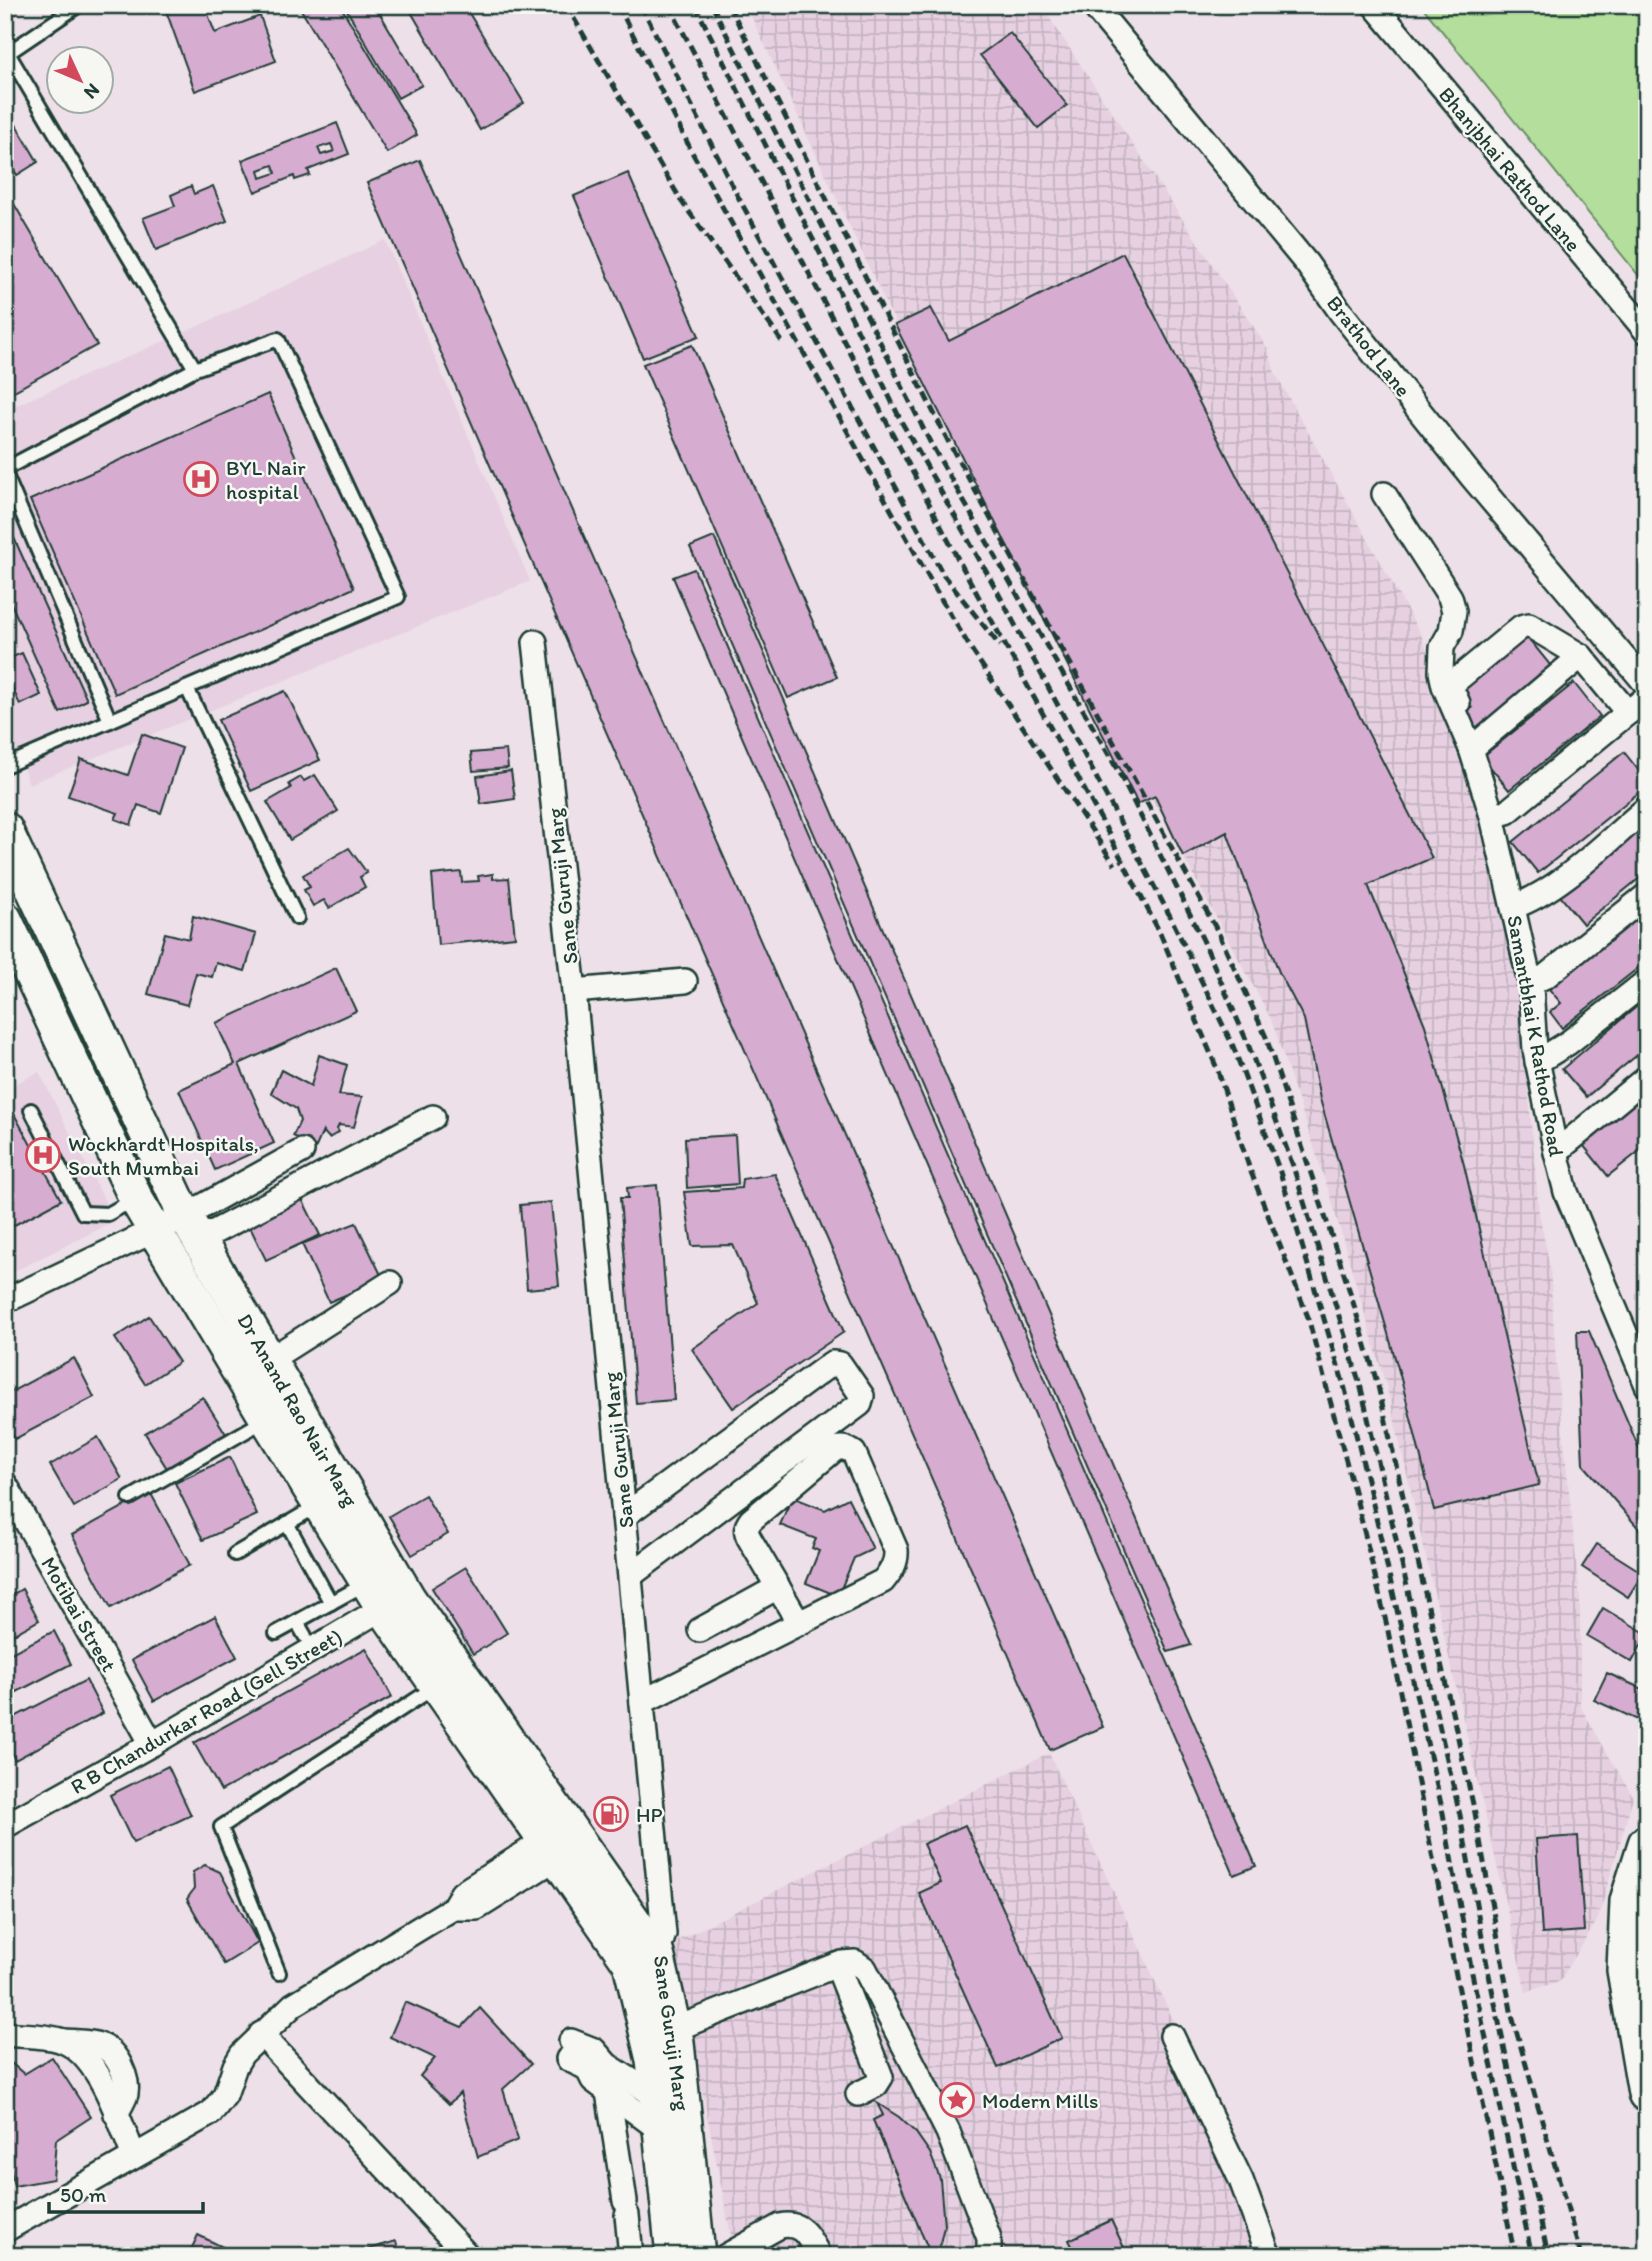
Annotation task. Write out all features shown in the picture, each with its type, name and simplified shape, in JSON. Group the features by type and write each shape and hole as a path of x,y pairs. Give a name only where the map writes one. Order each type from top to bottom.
{"main road":[{"name":"Dr Anand Rao Nair Marg","path":"5,829 192,1228 269,1360 386,1595 436,1686 644,1959"},
{"name":"Dr Anand Rao Nair Marg","path":"5,919 136,1199 267,1419 320,1505 386,1595 560,1847"},
{"path":"1647,1844 1629,1901 1626,1970 1641,2036 1647,2094"},
{"name":"Sane Guruji Marg","path":"644,1959 662,2034 698,2256"},
{"name":"Sane Guruji Marg","path":"662,2034 657,2097 673,2256"}],"street":[{"name":"Bhanjbhai Rathod Lane","path":"1374,5 1647,332"},
{"name":"Brathod Lane","path":"1094,6 1307,264 1340,311 1472,477 1647,685"},
{"name":"Samantbhai K Rathod Road","path":"1384,494 1450,597 1454,611 1451,631 1442,647 1441,672 1444,686 1475,745 1530,983 1537,1062 1556,1152 1566,1192 1647,1385"},
{"path":"1581,656 1475,745 1452,690 1453,683 1521,627 1529,625 1581,656 1628,713"},
{"name":"Sane Guruji Marg","path":"535,642 574,991 664,1934 644,1959"},
{"path":"1492,816 1507,812 1647,697"},
{"path":"1513,907 1530,901 1551,888 1647,808"},
{"path":"1530,983 1546,976 1647,895"},
{"path":"574,991 685,981"},
{"path":"1537,1062 1568,1043 1647,981"},
{"path":"1556,1152 1647,1077"},
{"path":"5,1301 155,1229 192,1228 433,1117"},
{"path":"192,1228 302,1152"},
{"path":"269,1360 390,1283"},
{"path":"624,1516 832,1363 840,1364 862,1396 860,1404 631,1575"},
{"path":"642,1702 883,1581 891,1571 897,1559 896,1550 854,1453 842,1447 835,1449 747,1526 749,1538 799,1623"},
{"name":"Motibai Street","path":"5,1484 152,1744"},
{"path":"700,1630 778,1587"},
{"name":"R B Chandurkar Road (Gell Street)","path":"5,1826 152,1744 386,1595"},
{"path":"5,2230 211,2112 225,2095 242,2054 293,2005 453,1908 477,1908 560,1847"},
{"path":"662,2034 837,1965 855,1962 865,1969 948,2132 989,2238 989,2249 985,2256"},
{"path":"837,1965 881,2077 876,2085 858,2094"},
{"path":"5,2034 60,2040 79,2051 104,2085 134,2157"},
{"path":"261,2034 468,2256"},
{"path":"1172,2036 1241,2180 1269,2256"},
{"path":"657,2097 607,2065 594,2050 569,2050 587,2068 593,2080 660,2130"},
{"path":"608,2092 631,2256"},
{"path":"726,2256 780,2226 789,2224 799,2227 807,2234 819,2256"}],"lane":[{"path":"79,5 7,54 195,369"},
{"path":"5,766 110,721 187,688 398,597 278,338 195,369 5,471 110,721"},
{"path":"187,688 297,918"},
{"path":"31,1110 83,1213 108,1214 136,1199"},
{"path":"130,1498 267,1419"},
{"path":"234,1554 320,1505"},
{"path":"288,1523 331,1603"},
{"path":"276,1633 331,1603 386,1595"},
{"path":"297,1622 305,1636"},
{"path":"279,1973 221,1827 436,1686"}],"shaded area":[{"path":"746,5 1041,5 1268,349 1275,373 1421,635 1462,742 1523,987 1524,1042 1539,1213 1550,1268 1556,1363 1580,1600 1580,1706 1633,1797 1598,1919 1560,1981 1526,1992 1389,1396 1330,1195 1271,1019 889,310"},
{"path":"385,240 530,581 29,784 5,715 5,410 185,332"},
{"name":"Wockhardt Hospitals, South Mumbai","path":"39,1072 115,1221 5,1276 5,1089"},
{"name":"Modern Mills","path":"1049,1753 1283,2256 735,2256 673,1943"}],"green space":[{"path":"1421,5 1647,5 1647,286"}],"building":[{"path":"164,5 208,5 205,6 215,33 260,16 276,61 195,91"},
{"path":"304,5 340,5 417,135 387,153 300,8"},
{"path":"344,5 375,5 422,85 398,98"},
{"path":"407,5 464,5 524,103 480,130"},
{"path":"1010,33 1067,105 1038,128 980,55"},
{"path":"5,106 38,162 17,175 8,160 5,161"},
{"path":"337,123 349,154 308,170 310,175 295,180 294,176 255,192 242,160","holes":["331,144 334,151 321,155 318,148","273,165 276,173 261,178 259,170"]},
{"path":"420,160 1103,1727 1050,1750 367,183"},
{"path":"628,173 699,336 643,358 574,196"},
{"path":"191,186 194,194 213,186 227,221 156,250 143,218 175,206 171,195"},
{"path":"7,192 97,345 5,396 5,193"},
{"path":"1123,253 1432,858 1368,885 1425,1025 1464,1165 1539,1485 1434,1510 1400,1375 1320,1099 1304,1019 1279,972 1227,832 1183,856 1155,796 1138,804 895,325 931,308 949,341"},
{"path":"692,345 837,677 788,698 643,364"},
{"path":"268,394 354,588 115,694 30,500"},
{"path":"10,529 87,700 60,713 5,590 5,531"},
{"path":"714,537 1191,1645 1168,1652 690,547"},
{"path":"694,569 1256,1866 1234,1875 673,577"},
{"path":"1525,634 1555,671 1479,732 1465,714 1472,708 1456,689"},
{"path":"22,653 41,695 20,705 5,671 5,660"},
{"path":"1574,683 1600,716 1509,790 1482,757"},
{"path":"285,691 320,760 251,791 218,720"},
{"path":"142,734 182,748 161,813 138,805 131,825 115,819 118,813 68,796 81,759 128,775"},
{"path":"506,750 508,768 473,771 471,753"},
{"path":"1624,752 1647,781 1647,786 1538,873 1513,842"},
{"path":"511,771 515,799 481,804 477,776"},
{"path":"315,775 338,811 290,840 267,802 291,788 289,784 301,777 304,781"},
{"path":"1647,816 1647,872 1583,924 1556,891"},
{"path":"349,848 367,873 360,877 365,887 329,908 324,900 313,906 304,890 310,887 303,875"},
{"path":"461,872 462,882 479,881 478,876 493,874 493,879 509,878 515,937 438,945 432,875"},
{"path":"1647,911 1647,961 1562,1028 1550,1012 1561,1003 1549,989"},
{"path":"193,916 256,934 245,971 216,963 212,977 196,973 187,1005 148,994 165,933 189,939"},
{"path":"336,968 356,1011 239,1064 274,1143 215,1170 179,1090 235,1064 216,1023"},
{"path":"1647,998 1647,1047 1586,1097 1562,1069"},
{"path":"319,1055 347,1065 339,1095 362,1097 354,1127 339,1125 339,1132 329,1138 323,1131 316,1147 293,1136 300,1121 296,1109 271,1093 281,1070 311,1086"},
{"path":"1647,1094 1647,1145 1608,1176 1583,1145"},
{"path":"14,1114 61,1200 5,1230 5,1119"},
{"path":"735,1135 738,1184 687,1188 685,1138"},
{"path":"775,1174 844,1332 733,1408 692,1349 758,1303 733,1245 692,1246 684,1192 741,1188 742,1179"},
{"path":"657,1185 674,1400 636,1403 620,1198 628,1198 627,1188"},
{"path":"302,1199 320,1235 266,1260 248,1223"},
{"path":"551,1202 559,1286 527,1289 520,1205"},
{"path":"356,1223 383,1279 329,1302 302,1244"},
{"path":"149,1316 179,1362 145,1384 115,1338"},
{"path":"1577,1331 1589,1331 1647,1467 1647,1538 1583,1464"},
{"path":"74,1358 94,1397 15,1439 5,1420 5,1395"},
{"path":"203,1397 226,1434 168,1470 145,1433"},
{"path":"98,1437 122,1479 74,1507 50,1465"},
{"path":"230,1457 257,1515 203,1540 175,1483"},
{"path":"150,1492 190,1565 111,1608 72,1535"},
{"path":"425,1495 448,1534 412,1555 389,1516"},
{"path":"792,1497 825,1510 848,1498 873,1549 854,1558 838,1596 806,1583 819,1551 812,1548 816,1539 780,1525"},
{"path":"1597,1544 1643,1573 1628,1597 1582,1567"},
{"path":"466,1567 507,1633 473,1654 432,1588"},
{"path":"22,1589 39,1620 5,1639 5,1599"},
{"path":"1603,1608 1647,1634 1632,1662 1587,1636"},
{"path":"215,1616 237,1657 154,1701 132,1660"},
{"path":"54,1631 71,1664 5,1698 5,1656"},
{"path":"366,1648 392,1697 221,1791 194,1743"},
{"path":"1607,1673 1647,1691 1647,1707 1640,1721 1594,1700"},
{"path":"86,1680 103,1713 15,1760 5,1742 5,1722"},
{"path":"168,1766 191,1815 133,1843 110,1795"},
{"path":"965,1825 1062,2038 998,2068 919,1893 941,1883 923,1844"},
{"path":"1578,1836 1584,1931 1542,1934 1536,1839"},
{"path":"205,1865 220,1872 258,1943 224,1964 187,1899 194,1889 193,1872"},
{"path":"405,2002 462,2027 480,2008 531,2064 503,2089 518,2140 478,2157 460,2093 449,2104 420,2076 435,2058 390,2037"},
{"path":"52,2057 91,2117 56,2140 53,2179 14,2186 5,2143 5,2058 24,2074"},
{"path":"877,2103 899,2117 916,2133 930,2153 940,2179 944,2226 939,2248 930,2253 873,2120 883,2115"},
{"path":"1111,2220 1128,2256 1077,2256 1069,2240"},
{"path":"198,2235 241,2256 188,2256"},
{"path":"396,2241 400,2256 346,2256"}],"railway":[{"path":"566,5 682,202 783,343"},
{"path":"618,5 693,154 934,587 971,649 1115,865"},
{"path":"641,5 735,191 944,576 1000,646"},
{"path":"669,5 958,559 1160,933 1218,1071 1249,1167 1308,1317 1358,1506 1387,1626 1515,2256"},
{"path":"695,5 837,287 901,421 996,589 1171,918 1233,1046 1280,1172 1345,1389 1373,1504 1443,1813 1472,1973 1532,2256"},
{"path":"712,5 931,444 1117,769 1203,940 1248,1044 1293,1166 1361,1388 1460,1815 1488,1970 1548,2256"},
{"path":"729,5 948,441 1218,932 1266,1037 1378,1386 1475,1813 1512,2016 1581,2256"}],"place":[{"name":"BYL Nair hospital","path":"201,479"},
{"name":"Wockhardt Hospitals, South Mumbai","path":"43,1155"},
{"name":"HP","path":"611,1814"},
{"name":"Modern Mills","path":"957,2100"}]}
